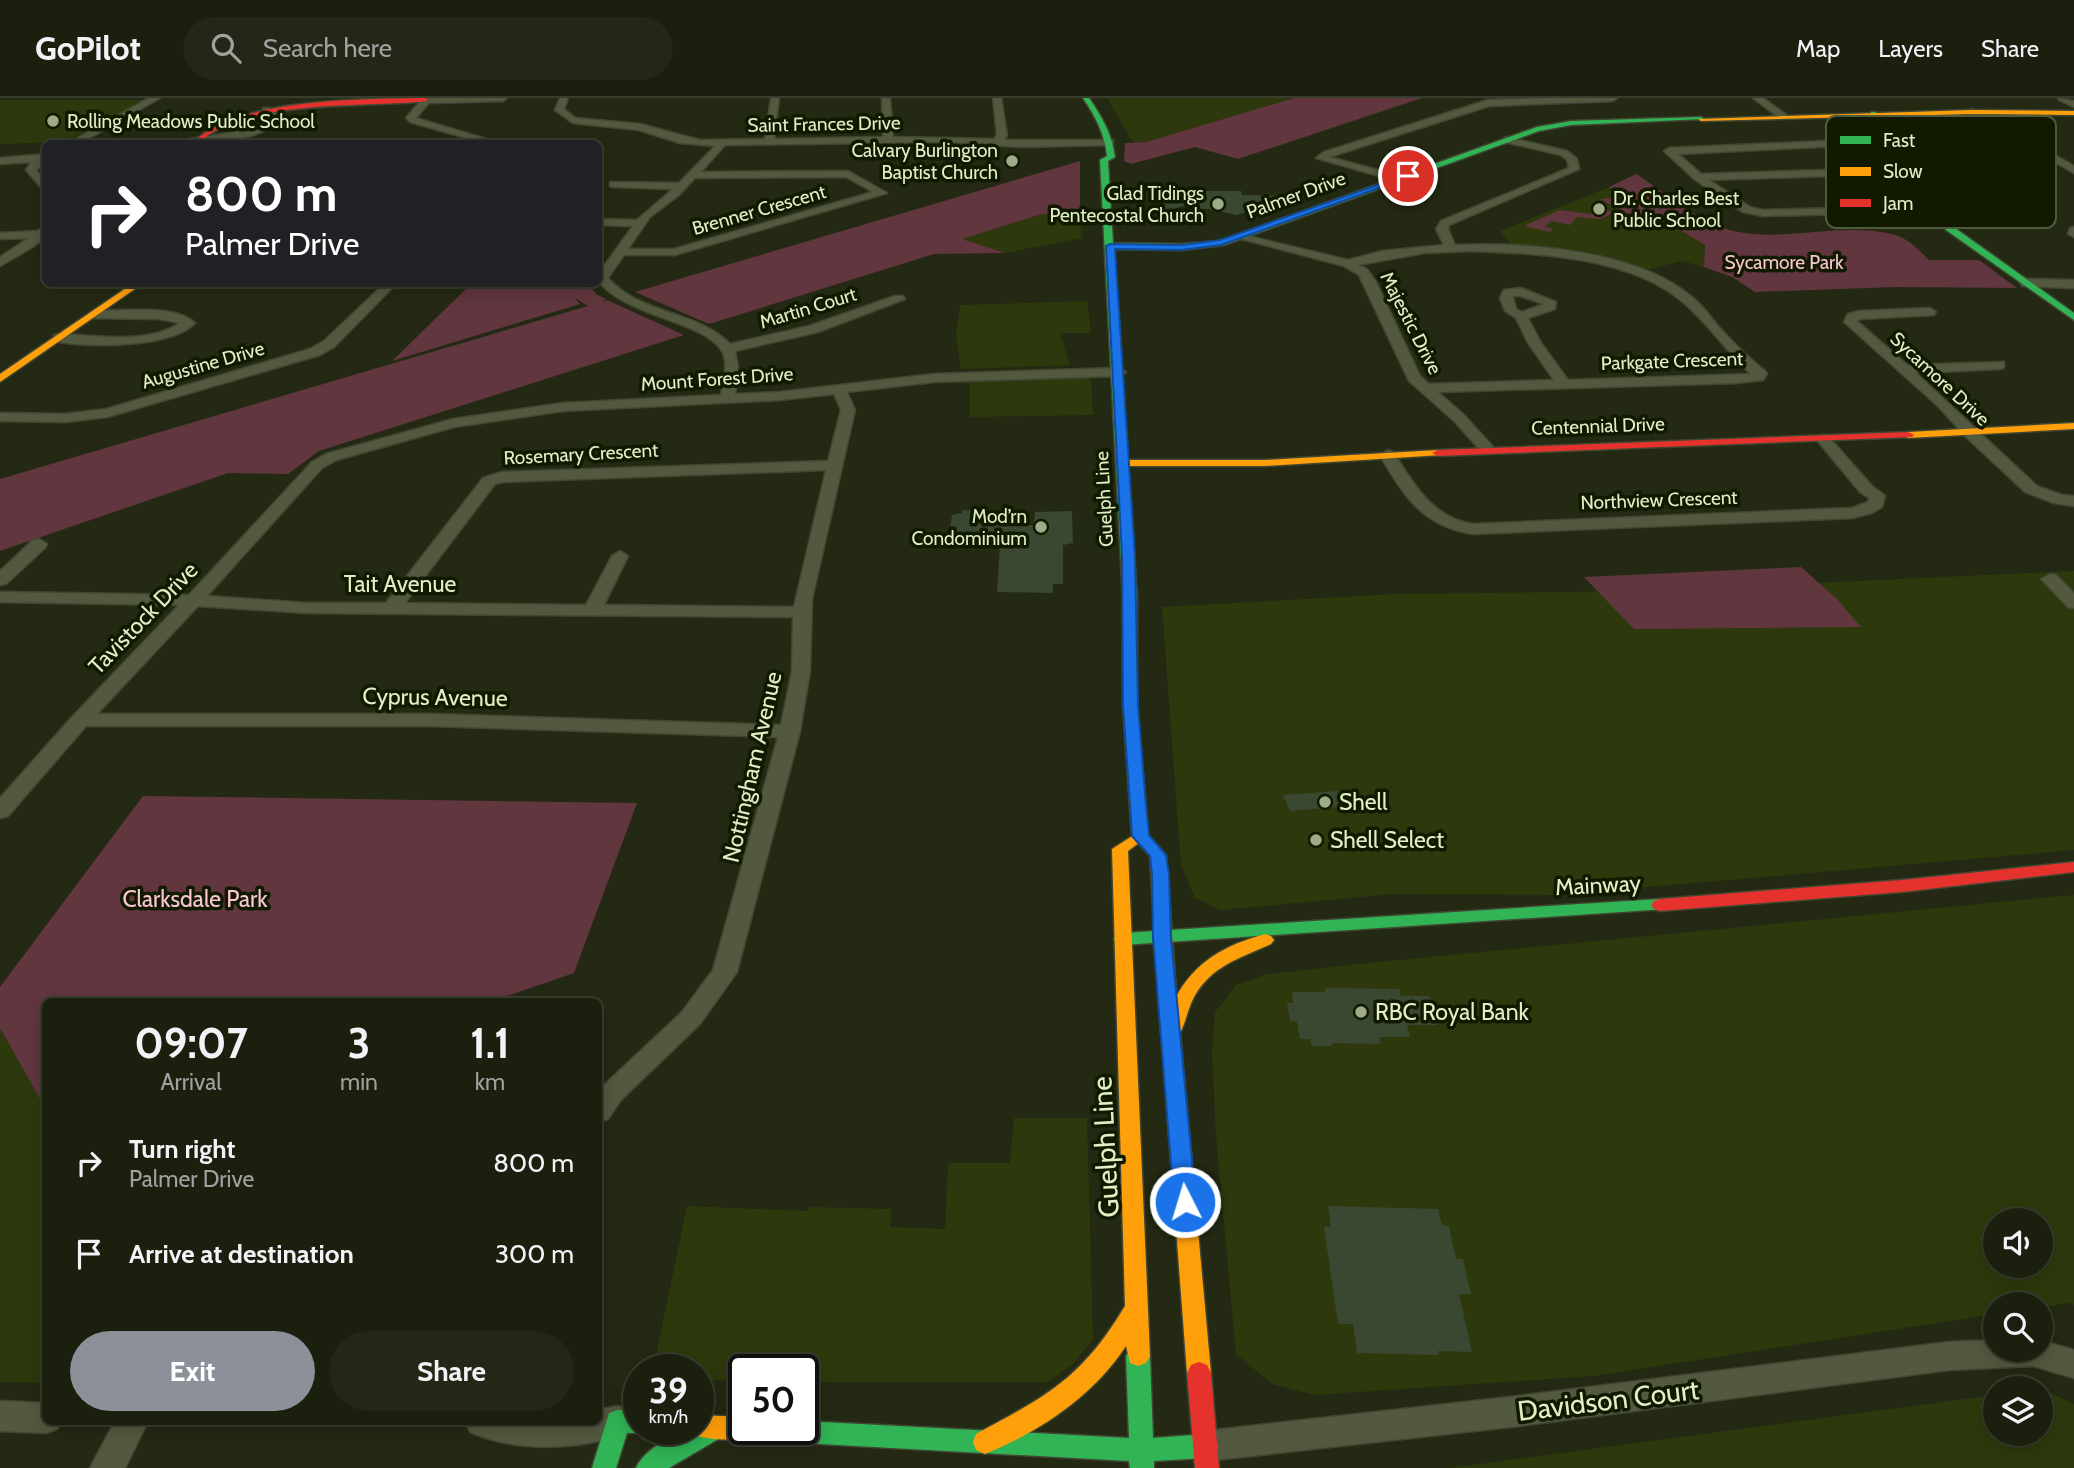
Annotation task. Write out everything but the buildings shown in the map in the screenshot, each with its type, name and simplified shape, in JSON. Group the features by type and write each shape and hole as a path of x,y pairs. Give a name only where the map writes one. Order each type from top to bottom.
{"street":[{"path":"78,140 156,98"},
{"path":"196,140 216,126 266,110 331,102 503,98"},
{"name":"Saint Frances Drive","path":"564,98 559,110 573,120 640,127 680,140 720,145 954,139 997,142 1103,142"},
{"path":"769,143 775,98"},
{"path":"886,98 888,140"},
{"path":"997,98 1002,135 997,142"},
{"path":"1400,180 1321,158 1337,150 1488,103 1613,98"},
{"path":"1757,98 1784,117"},
{"path":"1850,98 1878,116"},
{"path":"2062,98 2074,104"},
{"path":"427,99 411,118 413,120 485,140"},
{"path":"1081,100 1107,130 1103,142"},
{"path":"1972,112 1979,116"},
{"name":"Palmer Drive","path":"1110,246 1196,246 1240,237 1536,129 1571,123 1972,112 2074,113"},
{"path":"1451,248 1442,229 1446,223 1574,169 1574,163 1564,153 1507,140"},
{"name":"Guelph Line","path":"1103,142 1111,157 1104,160 1119,372 1130,582 1130,705 1140,836 1158,855 1162,938 1207,1457"},
{"path":"1826,144 1669,151 1698,177 1747,210 1826,211"},
{"path":"720,145 694,174 640,223 602,278 607,286 620,296 705,333 727,349 730,356 728,398"},
{"path":"0,161 42,158"},
{"path":"42,159 31,170 42,185"},
{"path":"2056,160 2074,170"},
{"path":"1698,177 1826,173"},
{"name":"Brenner Crescent","path":"619,252 676,251 882,193 848,174 694,174"},
{"path":"614,184 681,186"},
{"path":"770,210 792,219"},
{"path":"602,222 640,223"},
{"path":"1948,228 2074,317"},
{"path":"0,236 42,233"},
{"path":"0,262 42,234"},
{"name":"Majestic Drive","path":"1240,237 1348,264 1363,272 1415,378 1423,388 1460,418 1488,450"},
{"name":"Parkgate Crescent","path":"1348,264 1378,254 1451,248 1570,255 1604,262 1653,278 1686,297 1720,336 1760,374 1758,377 1737,379 1423,388"},
{"path":"2026,283 2074,284"},
{"path":"0,379 133,287"},
{"name":"Augustine Drive","path":"0,417 65,418 107,413 315,352 329,344 387,287"},
{"name":"Martin Court","path":"727,349 813,329 899,299"},
{"name":"Sycamore Drive","path":"1930,312 1859,315 1852,317 1850,322 1944,404 1969,432 2031,489 2060,500 2074,500"},
{"path":"59,338 156,337 183,329 189,323 184,318 168,316 94,315"},
{"path":"1521,316 1564,384"},
{"path":"1903,369 1999,365"},
{"name":"Mount Forest Drive","path":"323,460 387,440 506,413 564,407 780,396 934,377 1119,372"},
{"name":"Nottingham Avenue","path":"602,1107 612,1093 691,1018 725,972 790,731 801,671 801,612 848,410 838,388"},
{"name":"Centennial Drive","path":"1123,463 1245,464 1488,450 1823,439 2074,426"},
{"name":"Northview Crescent","path":"1388,455 1400,479 1440,520 1451,525 1473,528 1852,513 1866,510 1876,504 1877,496 1866,489 1823,439"},
{"name":"Tavistock Drive","path":"0,811 80,720 323,460"},
{"name":"Rosemary Crescent","path":"392,608 489,481 502,477 834,465"},
{"path":"0,580 39,544"},
{"path":"592,611 620,556"},
{"path":"2050,579 2074,603"},
{"name":"Tait Avenue","path":"0,597 194,600 307,608 801,612"},
{"name":"Cyprus Avenue","path":"80,720 431,720 790,731"},
{"name":"Guelph Line","path":"1140,836 1119,849 1142,1468"},
{"name":"Mainway","path":"1123,939 1902,886 2074,867"},
{"path":"1171,1043 1174,1018 1181,1003 1202,974 1219,959 1287,929"},
{"path":"985,1442 1057,1401 1087,1377 1138,1307"},
{"name":"Davidson Court","path":"819,1433 1141,1450 1207,1457 1505,1413 1949,1356 2033,1352 2074,1364"},
{"path":"0,1416 42,1418"},
{"path":"602,1423 619,1419"},
{"path":"604,1468 619,1419"},
{"path":"107,1468 130,1425"},
{"path":"490,1425 567,1432 595,1425"},
{"path":"648,1468 677,1448 716,1427 728,1427"}],"shaded area":[{"path":"1107,98 1294,98 1146,142 1133,142"},
{"name":"Rolling Meadows Public School","path":"0,100 146,100 69,140 0,144"},
{"name":"Dr. Charles Best Public School","path":"1609,187 1705,245 1704,267 1682,261 1646,270 1594,255 1512,245 1500,231"},
{"path":"1042,214 1080,214 1082,238 1005,253 961,239"},
{"path":"1087,301 1091,333 1060,333 1070,365 961,369 956,336 960,305"},
{"path":"1091,378 1093,415 970,417 970,380"},
{"path":"2074,571 2074,850 1555,895 1393,894 1221,910 1195,898 1181,865 1162,607 1396,594 1642,591"},
{"path":"2074,895 2074,1305 2053,1305 2053,1292 1983,1292 1983,1316 1594,1376 1314,1395 1272,1384 1236,1354 1216,1135 1212,1053 1215,1012 1236,985 1268,974"},
{"path":"0,1028 42,1103 42,1383 0,1382"},
{"path":"1014,1118 1087,1118 1093,1339 1073,1364 1048,1382 819,1382 819,1354 728,1354 728,1381 714,1380 714,1354 656,1354 687,1206 807,1211 810,1207 892,1209 890,1227 945,1229 948,1163 1010,1163"},
{"path":"2053,1394 2074,1404 2074,1468 1449,1468 1983,1397 1983,1446 2053,1446"}],"green space":[{"path":"1294,98 1422,98 1238,159 1195,147 1131,164 1124,161 1125,143 1146,142"},
{"path":"1080,161 1080,214 1042,214 962,239 1005,253 934,254 709,324 635,292"},
{"name":"Sycamore Park","path":"1636,174 1691,211 1723,228 1765,235 1852,230 1895,235 1909,242 1929,260 1979,260 2017,288 1896,287 1755,292 1732,277 1704,267 1705,245 1665,221 1643,223 1600,199 1623,197 1609,187"},
{"path":"1603,208 1614,213 1600,219 1577,217 1570,225 1551,221 1545,227 1553,229 1550,232 1524,226 1560,210 1590,214"},
{"path":"468,287 591,287 596,294 606,299 602,302 607,300 684,335 319,451 288,474 228,473 0,551 0,479 588,306 575,298 580,304 392,361"},
{"path":"1801,567 1837,599 1861,627 1634,629 1584,577"},
{"name":"Clarksdale Park","path":"143,796 637,803 574,973 502,998 42,998 42,1103 0,1028 0,987"}],"traffic: fast":[{"path":"1086,98 1106,133 1111,157 1104,160 1130,599"},
{"path":"1873,113 1878,116"},
{"path":"1110,246 1182,247 1221,243 1537,129 1571,123 1701,119"},
{"path":"1949,228 2074,317"},
{"path":"1123,939 1660,905"},
{"path":"1138,1356 1142,1468"},
{"path":"604,1468 618,1421 623,1421"},
{"path":"648,1468 677,1448 716,1427"},
{"path":"819,1433 1141,1450 1206,1446"}],"traffic: slow":[{"path":"1701,119 1972,112 2074,113"},
{"path":"0,379 133,287"},
{"path":"1908,435 2074,426"},
{"path":"1123,463 1265,463 1438,453"},
{"path":"1138,1356 1120,849 1140,836"},
{"path":"1173,1029 1186,995 1208,967 1228,954 1265,940"},
{"path":"1168,1004 1199,1373"},
{"path":"985,1442 1070,1392 1106,1355 1137,1306"},
{"path":"714,1427 728,1427"}],"traffic: jam":[{"path":"198,140 209,129 230,119 284,106 345,101 426,100"},
{"path":"1438,453 1908,435"},
{"path":"1130,599 1130,704 1140,836 1158,855 1168,1004"},
{"path":"1660,905 1902,886 2074,867"},
{"path":"1199,1373 1207,1468"}],"place":[{"name":"Rolling Meadows Public School","path":"53,121"},
{"name":"Calvary Burlington Baptist Church","path":"1012,161"},
{"name":"Glad Tidings Pentecostal Church","path":"1218,204"},
{"name":"Dr. Charles Best Public School","path":"1599,209"},
{"name":"Mod’rn Condominium","path":"1041,527"},
{"name":"Shell","path":"1325,802"},
{"name":"Shell Select","path":"1316,840"},
{"name":"RBC Royal Bank","path":"1361,1012"}],"route":[{"path":"1185,1202 1162,938 1161,874 1158,855 1140,836 1130,705 1129,556 1110,246 1182,247 1221,243 1408,176"}]}
